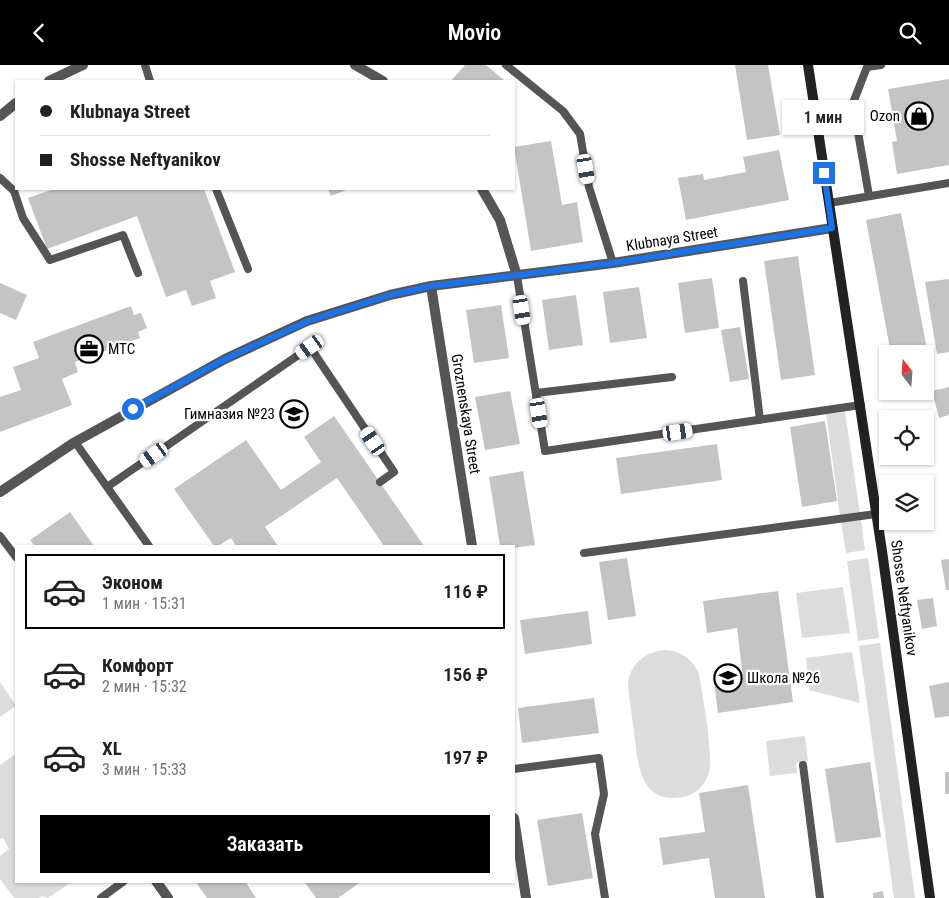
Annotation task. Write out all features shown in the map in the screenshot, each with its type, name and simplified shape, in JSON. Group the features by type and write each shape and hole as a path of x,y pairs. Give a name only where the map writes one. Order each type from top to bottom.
{"main road":[{"name":"Shosse Neftyanikov","path":"808,65 861,405 930,898"}],"street":[{"path":"355,65 381,80"},
{"path":"51,80 77,66"},
{"path":"0,116 15,104"},
{"path":"483,190 500,221 517,276"},
{"name":"Klubnaya Street","path":"0,492 75,443 225,359 308,321 390,295 431,286 613,263 832,228"},
{"name":"Groznenskaya Street","path":"431,286 472,545"},
{"path":"515,825 526,898"},
{"path":"157,883 168,898"}],"lane":[{"path":"145,65 150,80"},
{"path":"506,65 563,111 580,133 589,187 613,263"},
{"path":"869,196 853,103 867,66 881,65"},
{"path":"0,178 15,188"},
{"path":"828,203 949,183"},
{"path":"18,190 22,218 50,260 123,235 138,273"},
{"path":"216,190 248,269"},
{"path":"517,276 545,451 861,405"},
{"path":"743,281 760,420"},
{"path":"107,487 310,347 394,472 380,482"},
{"path":"536,393 672,377"},
{"path":"75,443 148,545"},
{"path":"584,553 876,514"},
{"path":"0,536 15,556"},
{"path":"515,769 599,757 604,794 596,834 605,898"},
{"path":"804,765 820,898"},
{"path":"101,898 121,883"}],"shaded area":[{"path":"845,412 860,513 840,515 826,414"},
{"path":"861,519 865,550 846,553 841,522"},
{"path":"868,558 879,638 858,641 847,561"},
{"path":"843,587 850,633 802,638 796,593"},
{"path":"880,643 915,898 894,898 859,646"},
{"path":"667,650 687,657 699,674 710,753 708,777 699,789 683,797 668,798 657,795 649,788 640,768 628,683 633,669 641,659 647,655"},
{"path":"852,652 860,703 809,690 806,658"},
{"path":"0,682 15,707 0,717"},
{"path":"805,736 808,761 796,763 797,773 770,776 766,741"},
{"path":"15,755 15,883 70,883 48,898 42,896 39,898 14,898 0,879 0,856 9,849 3,838 0,839 0,765"}],"building":[{"path":"465,65 486,65 504,80 452,80"},
{"path":"735,65 768,65 780,135 747,140"},
{"path":"949,79 949,165 897,174 892,142 897,141 888,89"},
{"path":"551,141 562,205 577,202 583,242 531,251 515,147"},
{"path":"779,150 789,200 686,220 678,178 703,174 704,180 746,172 743,157"},
{"path":"51,190 204,190 235,272 210,281 216,298 192,306 186,290 166,297 137,216 47,249 28,198"},
{"path":"328,190 346,190 331,196"},
{"path":"901,213 926,345 889,345 866,220"},
{"path":"798,256 815,375 781,380 764,261"},
{"path":"712,278 719,328 685,333 678,283"},
{"path":"949,279 949,352 937,354 925,282"},
{"path":"0,283 27,295 16,320 0,313"},
{"path":"639,287 647,338 610,343 603,292"},
{"path":"576,295 583,345 549,350 542,300"},
{"path":"501,305 509,358 474,363 466,310"},
{"path":"131,306 134,315 141,313 147,328 138,332 140,338 75,362 78,372 62,379 72,405 0,432 0,397 21,390 13,367 39,358 33,342"},
{"path":"740,327 749,379 730,382 721,330"},
{"path":"949,387 949,415 939,418 934,391"},
{"path":"510,391 520,444 485,450 475,397"},
{"path":"334,416 423,545 383,545 337,478 265,527 277,545 235,545 231,538 220,545 213,545 174,489 246,440 281,490 321,462 304,437"},
{"path":"825,421 837,501 802,507 790,427"},
{"path":"717,444 722,480 621,494 616,458"},
{"path":"523,471 535,545 515,548 515,545 500,545 489,477"},
{"path":"70,512 93,545 34,545 30,540"},
{"path":"627,558 636,616 608,620 599,562"},
{"path":"949,559 949,590 946,590 941,560"},
{"path":"778,591 793,702 718,713 714,682 743,678 737,628 707,633 703,601"},
{"path":"933,598 937,626 922,629 917,600"},
{"path":"588,611 592,644 525,654 520,620"},
{"path":"949,682 949,716 935,718 929,686"},
{"path":"594,698 599,733 522,743 518,708"},
{"path":"870,762 881,837 836,843 825,769"},
{"path":"945,772 949,772 949,794 945,794"},
{"path":"748,785 765,898 715,898 709,858 663,865 659,838 705,832 699,793"},
{"path":"582,813 593,878 548,886 537,820"},
{"path":"196,883 246,883 256,898 207,898"},
{"path":"305,883 359,883 338,898 316,898"},
{"path":"883,891 884,898 873,898 873,893"}],"place":[{"name":"Ozon","path":"919,116"},
{"name":"МТС","path":"89,349"},
{"name":"Гимназия №23","path":"294,414"},
{"name":"Школа №26","path":"728,678"}],"route":[{"path":"133,409 225,359 308,321 390,295 431,286 613,263 832,228 824,173"}]}
